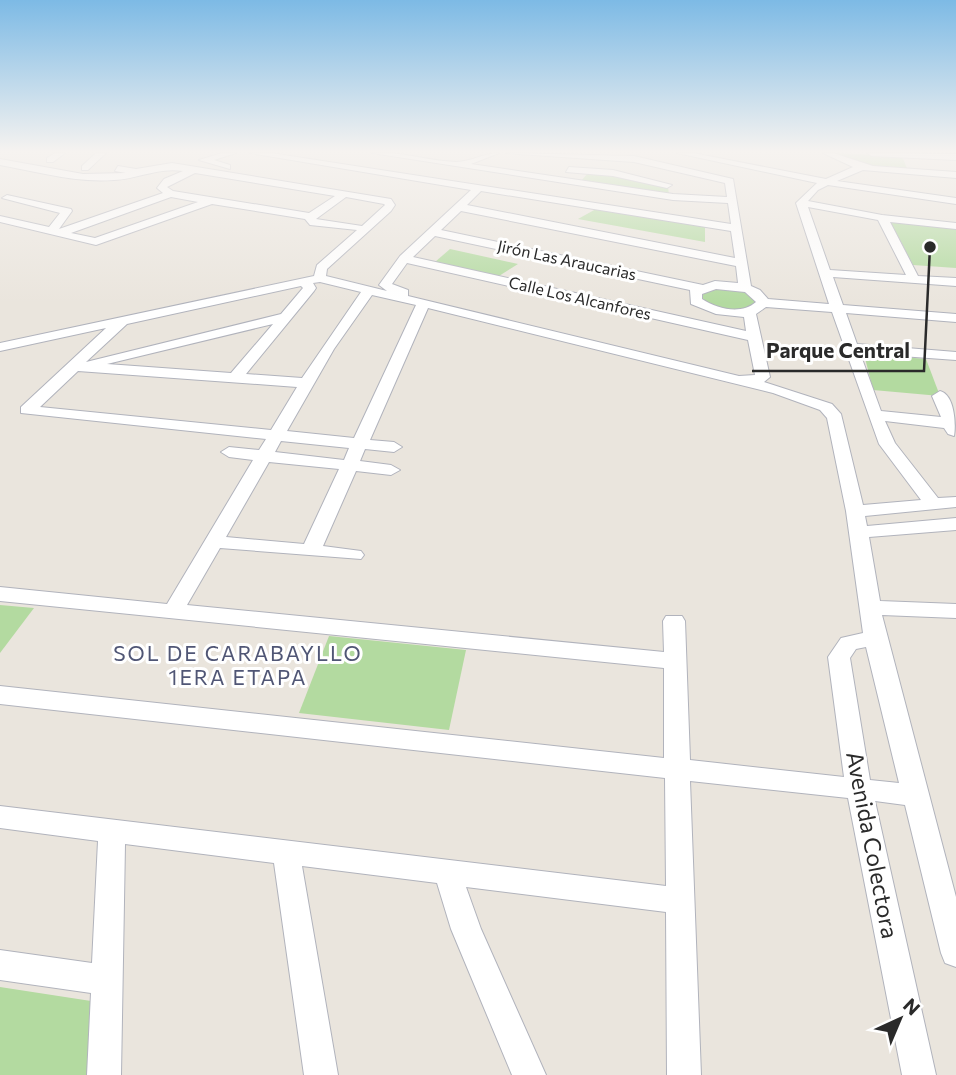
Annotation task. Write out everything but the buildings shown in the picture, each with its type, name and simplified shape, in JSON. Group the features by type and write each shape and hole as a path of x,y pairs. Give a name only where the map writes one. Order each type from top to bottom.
{"street":[{"path":"34,203 67,211 57,232"},
{"path":"42,240 57,232 143,203"},
{"path":"2,219 100,242 205,203"},
{"path":"225,203 311,217 331,203"},
{"path":"235,378 310,288 321,268 390,205 388,203"},
{"path":"463,203 404,259 385,288 756,380 763,377 749,311"},
{"path":"576,203 736,228"},
{"path":"732,203 745,288 761,296 763,303"},
{"path":"801,203 874,415 887,444 932,502"},
{"path":"802,203 882,218 956,226"},
{"path":"2,219 43,205"},
{"path":"459,207 741,263"},
{"path":"311,217 310,222 357,227"},
{"path":"882,218 914,279"},
{"name":"Jirón Las Araucarias","path":"433,232 701,288 723,285 745,288"},
{"name":"Calle Los Alcanfores","path":"404,259 755,337"},
{"path":"827,273 956,282"},
{"path":"0,347 313,280 778,390 826,407 835,417 856,521 868,607 913,795 956,953"},
{"path":"701,288 694,298 705,307 726,312 749,311 763,303 956,318"},
{"path":"173,611 306,383 368,291"},
{"path":"311,550 423,304"},
{"path":"79,367 286,317"},
{"path":"123,321 79,367 27,410 394,447"},
{"path":"852,348 956,356"},
{"path":"79,367 306,383"},
{"path":"940,396 954,428"},
{"path":"874,415 954,428"},
{"path":"229,452 391,470"},
{"path":"856,521 932,502 956,502"},
{"path":"856,521 956,524"},
{"path":"212,541 354,555"},
{"path":"0,594 675,661"},
{"path":"868,607 956,611"},
{"path":"674,621 684,1075"},
{"name":"Avenida Colectora","path":"875,638 849,643 839,657 859,789 919,1075"},
{"path":"0,695 913,795"},
{"path":"0,817 680,901"},
{"path":"104,1075 111,831"},
{"path":"286,852 321,1075"},
{"path":"447,872 466,929 529,1075"},
{"path":"0,965 108,980"}],"green space":[{"path":"596,209 705,226 705,242 578,219"},
{"path":"890,221 956,228 956,268 913,265"},
{"path":"450,249 518,264 499,276 435,262"},
{"path":"710,288 744,290 757,297 756,305 728,309 700,301 699,293"},
{"path":"864,354 926,359 940,396 873,390"},
{"path":"0,605 34,608 0,653"},
{"path":"329,636 466,650 449,730 299,713"},
{"path":"0,987 91,1001 87,1075 0,1075"}],"place":[{"name":"Parque Central","path":"930,247"}],"district":[{"name":"SOL DE CARABAYLLO 1ERA ETAPA","path":"238,666"}]}
